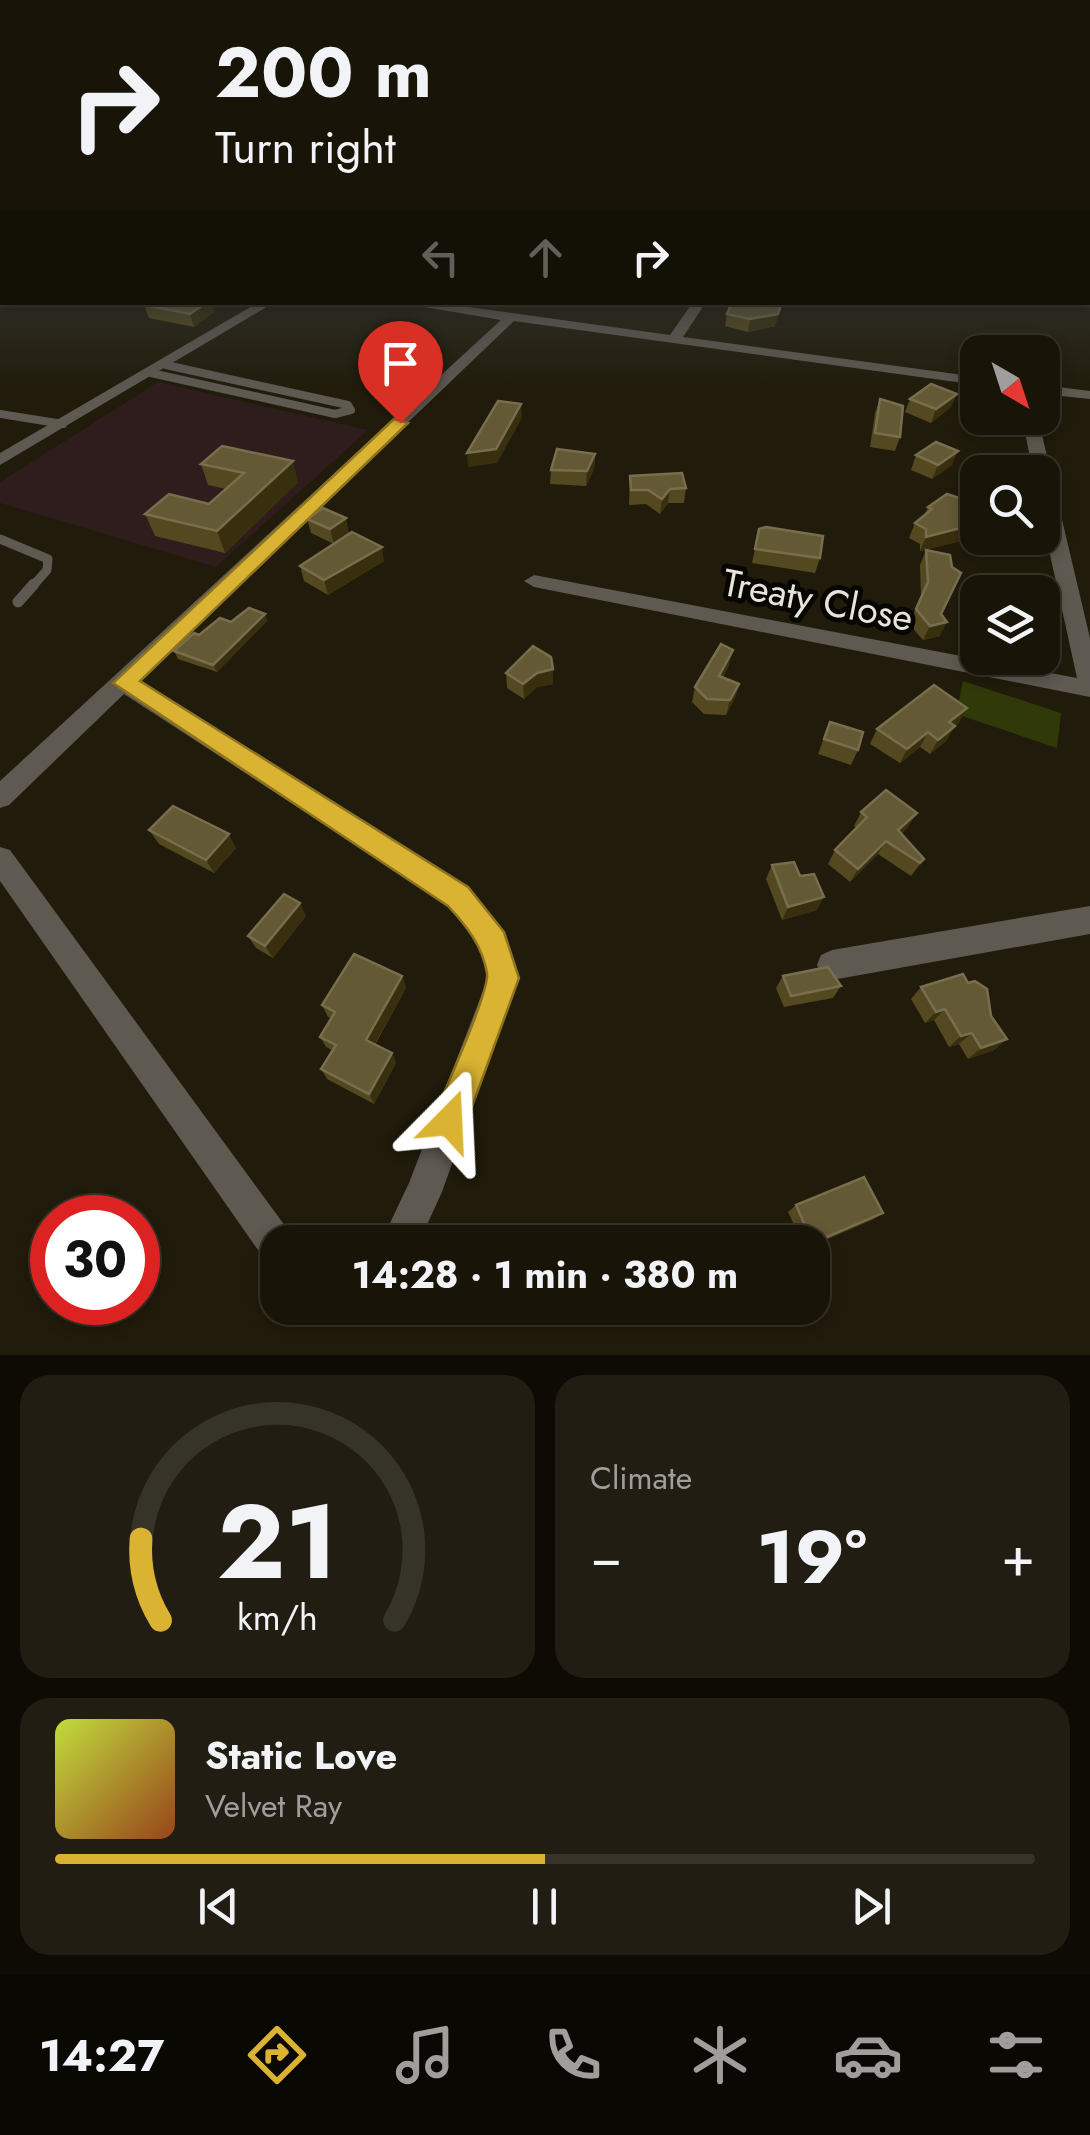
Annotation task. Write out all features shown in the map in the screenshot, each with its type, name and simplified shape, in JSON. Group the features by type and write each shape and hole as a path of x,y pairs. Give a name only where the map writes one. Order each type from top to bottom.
{"street":[{"path":"0,460 264,305"},
{"path":"421,305 960,378"},
{"path":"674,338 698,305"},
{"path":"0,796 510,318"},
{"path":"1060,391 1090,395"},
{"path":"1060,554 1090,686"},
{"name":"Treaty Close","path":"534,580 1090,686"},
{"path":"124,683 458,896 493,942 504,978 408,1225"},
{"path":"0,859 262,1225"},
{"path":"832,964 1090,920"}],"lane":[{"path":"159,369 348,405 350,410 336,414 159,369"},
{"path":"0,414 63,424"},
{"path":"0,539 48,559 47,570 18,602"}],"shaded area":[{"path":"158,382 368,430 216,567 0,503 0,482"}],"green space":[{"path":"963,681 1061,713 1057,748 956,714"}],"building":[{"path":"144,305 203,305 190,314"},
{"path":"731,305 781,305 778,314 750,319 727,314"},
{"path":"931,384 957,394 936,409 910,399"},
{"path":"880,399 903,406 900,437 875,433"},
{"path":"498,401 521,404 496,449 467,453"},
{"path":"936,442 958,451 938,465 916,455"},
{"path":"222,446 293,461 217,531 145,514 169,494 209,504 244,473 201,464"},
{"path":"557,449 595,454 587,471 551,470"},
{"path":"682,473 686,488 670,489 662,499 648,490 631,490 630,476"},
{"path":"947,494 960,498 960,528 926,537 926,529 915,523 932,509 928,507"},
{"path":"323,508 346,518 330,529 307,519"},
{"path":"759,529 823,536 820,558 755,549"},
{"path":"352,532 382,547 324,580 300,566"},
{"path":"926,550 950,555 952,567 961,573 941,614 947,622 930,626 916,609 928,582"},
{"path":"249,608 265,614 213,665 174,651 220,618 231,622"},
{"path":"721,644 733,650 719,676 739,684 730,700 707,699 695,687"},
{"path":"533,646 551,657 553,669 537,673 523,684 506,673"},
{"path":"934,685 967,708 949,722 955,726 938,740 928,732 907,749 877,729"},
{"path":"830,722 863,732 858,750 824,739"},
{"path":"886,790 917,813 898,830 924,859 920,863 886,841 858,869 835,850 867,817 861,812"},
{"path":"173,806 229,834 206,860 149,830"},
{"path":"794,862 800,876 814,874 824,897 788,907 772,865"},
{"path":"284,894 300,903 265,946 248,936"},
{"path":"354,954 402,976 366,1040 392,1053 369,1094 321,1069 336,1045 320,1037 335,1012 322,1005"},
{"path":"828,967 841,986 791,996 783,976"},
{"path":"963,974 968,983 975,981 987,989 991,1016 1007,1039 981,1048 972,1033 961,1036 945,1009 936,1012 921,987"},
{"path":"864,1177 883,1213 830,1236 830,1225 805,1225 796,1205"}],"route":[{"path":"400,423 124,683 458,896 475,914 493,942 504,978 449,1121"}]}
